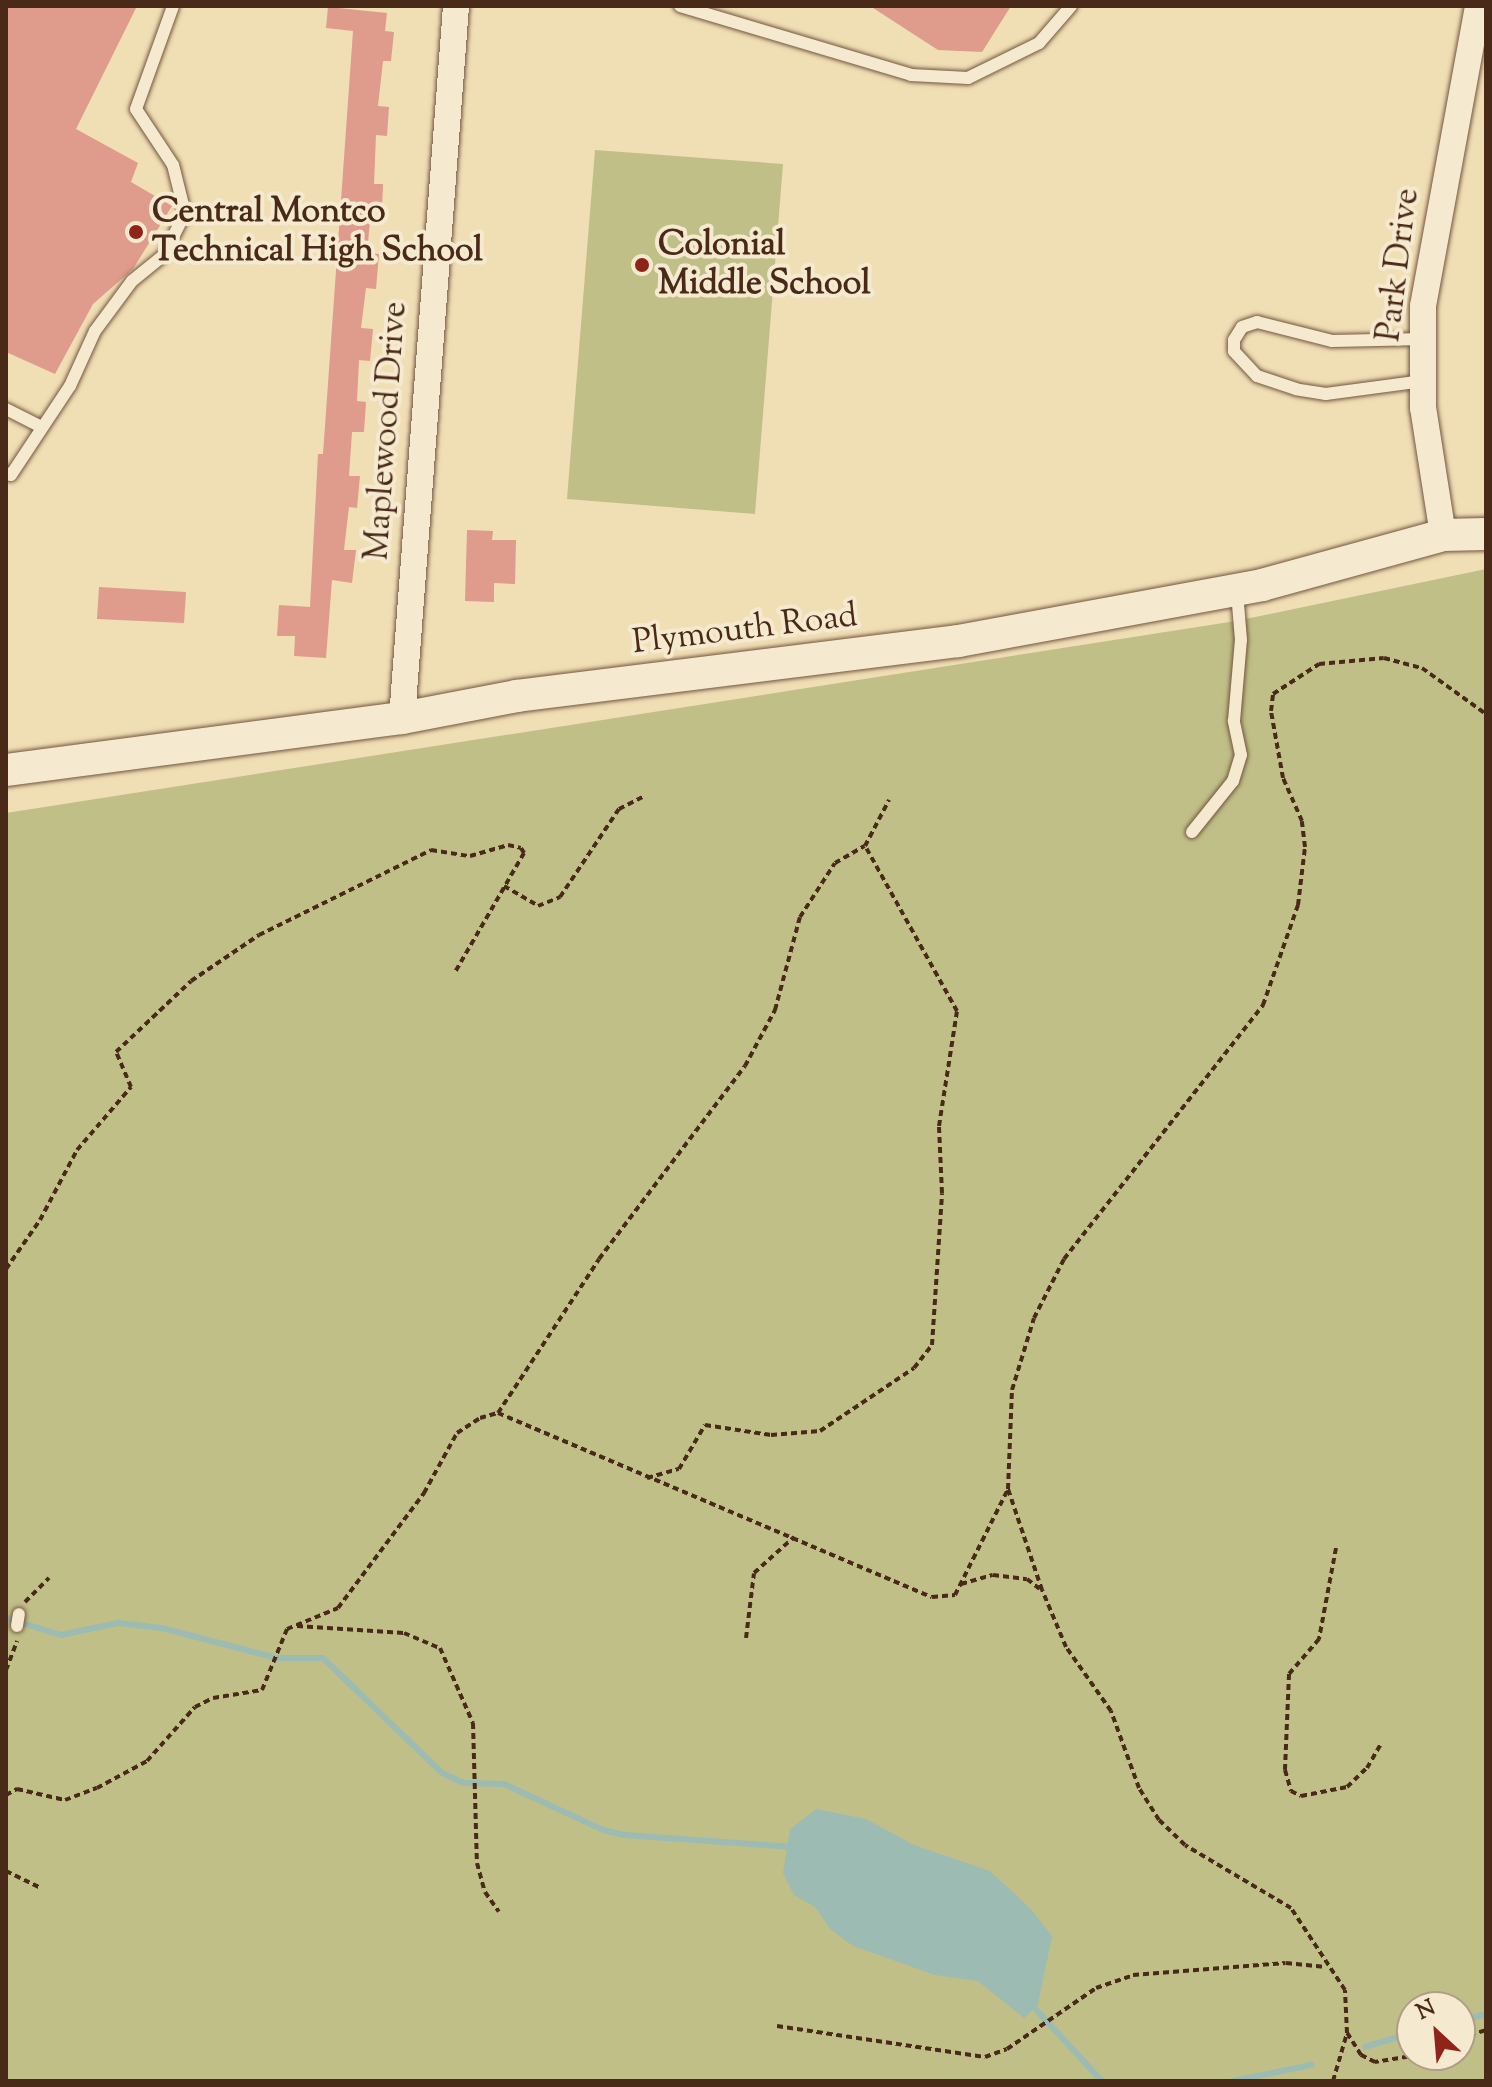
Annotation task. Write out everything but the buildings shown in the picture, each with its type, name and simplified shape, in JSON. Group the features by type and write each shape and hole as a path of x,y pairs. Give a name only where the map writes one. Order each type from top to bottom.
{"street":[{"name":"Maplewood Drive","path":"402,718 456,6"},
{"name":"Park Drive","path":"1443,535 1423,381 1423,306 1478,6"},
{"name":"Plymouth Road","path":"6,770 402,718 517,696 958,641 1237,589 1443,535 1486,534"}],"lane":[{"path":"6,473 11,475 70,386 95,331 132,281 164,255 185,213 173,165 136,109 173,6"},
{"path":"680,6 911,75 968,78 1039,43 1071,6"},
{"path":"1423,339 1332,341 1257,322 1242,327 1234,340 1234,351 1257,376 1296,389 1326,394 1423,381"},
{"path":"6,409 41,427"},
{"path":"1192,832 1233,781 1241,755 1234,721 1241,640 1237,589"}],"path":[{"path":"1333,2081 1347,2033 1345,1990 1326,1967 1291,1908 1185,1845 1159,1820 1139,1788 1111,1711 1066,1647 1042,1590 1008,1489 1012,1390 1034,1318 1064,1259 1263,1005 1298,905 1305,847 1302,821 1283,778 1273,694 1319,664 1384,658 1422,668 1486,714"},
{"path":"504,886 538,906 560,897 619,809 643,797"},
{"path":"6,1795 17,1789 65,1800 97,1788 147,1761 195,1707 213,1698 262,1690 272,1670 277,1647 287,1629 338,1608 424,1493 457,1433 498,1413 599,1259 745,1066 775,1010 800,917 835,863 865,846 889,800"},
{"path":"6,1269 40,1220 77,1150 128,1094 128,1078 116,1052 191,981 336,893 382,877 431,850 470,856 508,845 521,848 524,853 455,972"},
{"path":"646,1478 679,1469 705,1425 771,1435 820,1431 914,1368 932,1345 942,1193 939,1126 957,1011 865,846"},
{"path":"498,1413 932,1597 955,1595 1008,1489"},
{"path":"746,1638 754,1573 794,1537"},
{"path":"1336,1548 1319,1639 1289,1674 1285,1770 1291,1791 1301,1796 1347,1787 1367,1768 1381,1744"},
{"path":"959,1585 993,1575 1027,1579 1042,1590"},
{"path":"6,1670 18,1643 18,1620 49,1578"},
{"path":"295,1626 404,1633 440,1648 473,1723 477,1863 485,1892 499,1912"},
{"path":"6,1871 41,1888"},
{"path":"777,2026 971,2059 996,2055 1096,1988 1133,1975 1286,1963 1326,1967"},
{"path":"1347,2033 1361,2055 1375,2062 1396,2059"}],"shaded area":[{"path":"595,150 783,164 755,514 567,499"},
{"path":"1486,569 1486,2081 6,2081 6,813 1236,621"}],"water":[{"path":"816,1809 866,1819 914,1845 990,1871 1031,1909 1052,1936 1038,2004 1024,2018 978,1981 935,1975 853,1946 830,1929 815,1907 794,1895 783,1873 790,1829"}],"waterway":[{"path":"6,1618 61,1635 118,1623 162,1628 276,1658 323,1658 442,1773 463,1783 504,1784 603,1830 625,1835 793,1847"},
{"path":"1029,2002 1102,2081"},
{"path":"1476,2017 1486,2014"},
{"path":"1365,2047 1396,2038"},
{"path":"1233,2081 1311,2065"}],"place":[{"name":"Central Montco Technical High School","path":"136,232"},
{"name":"Colonial Middle School","path":"642,265"}]}
